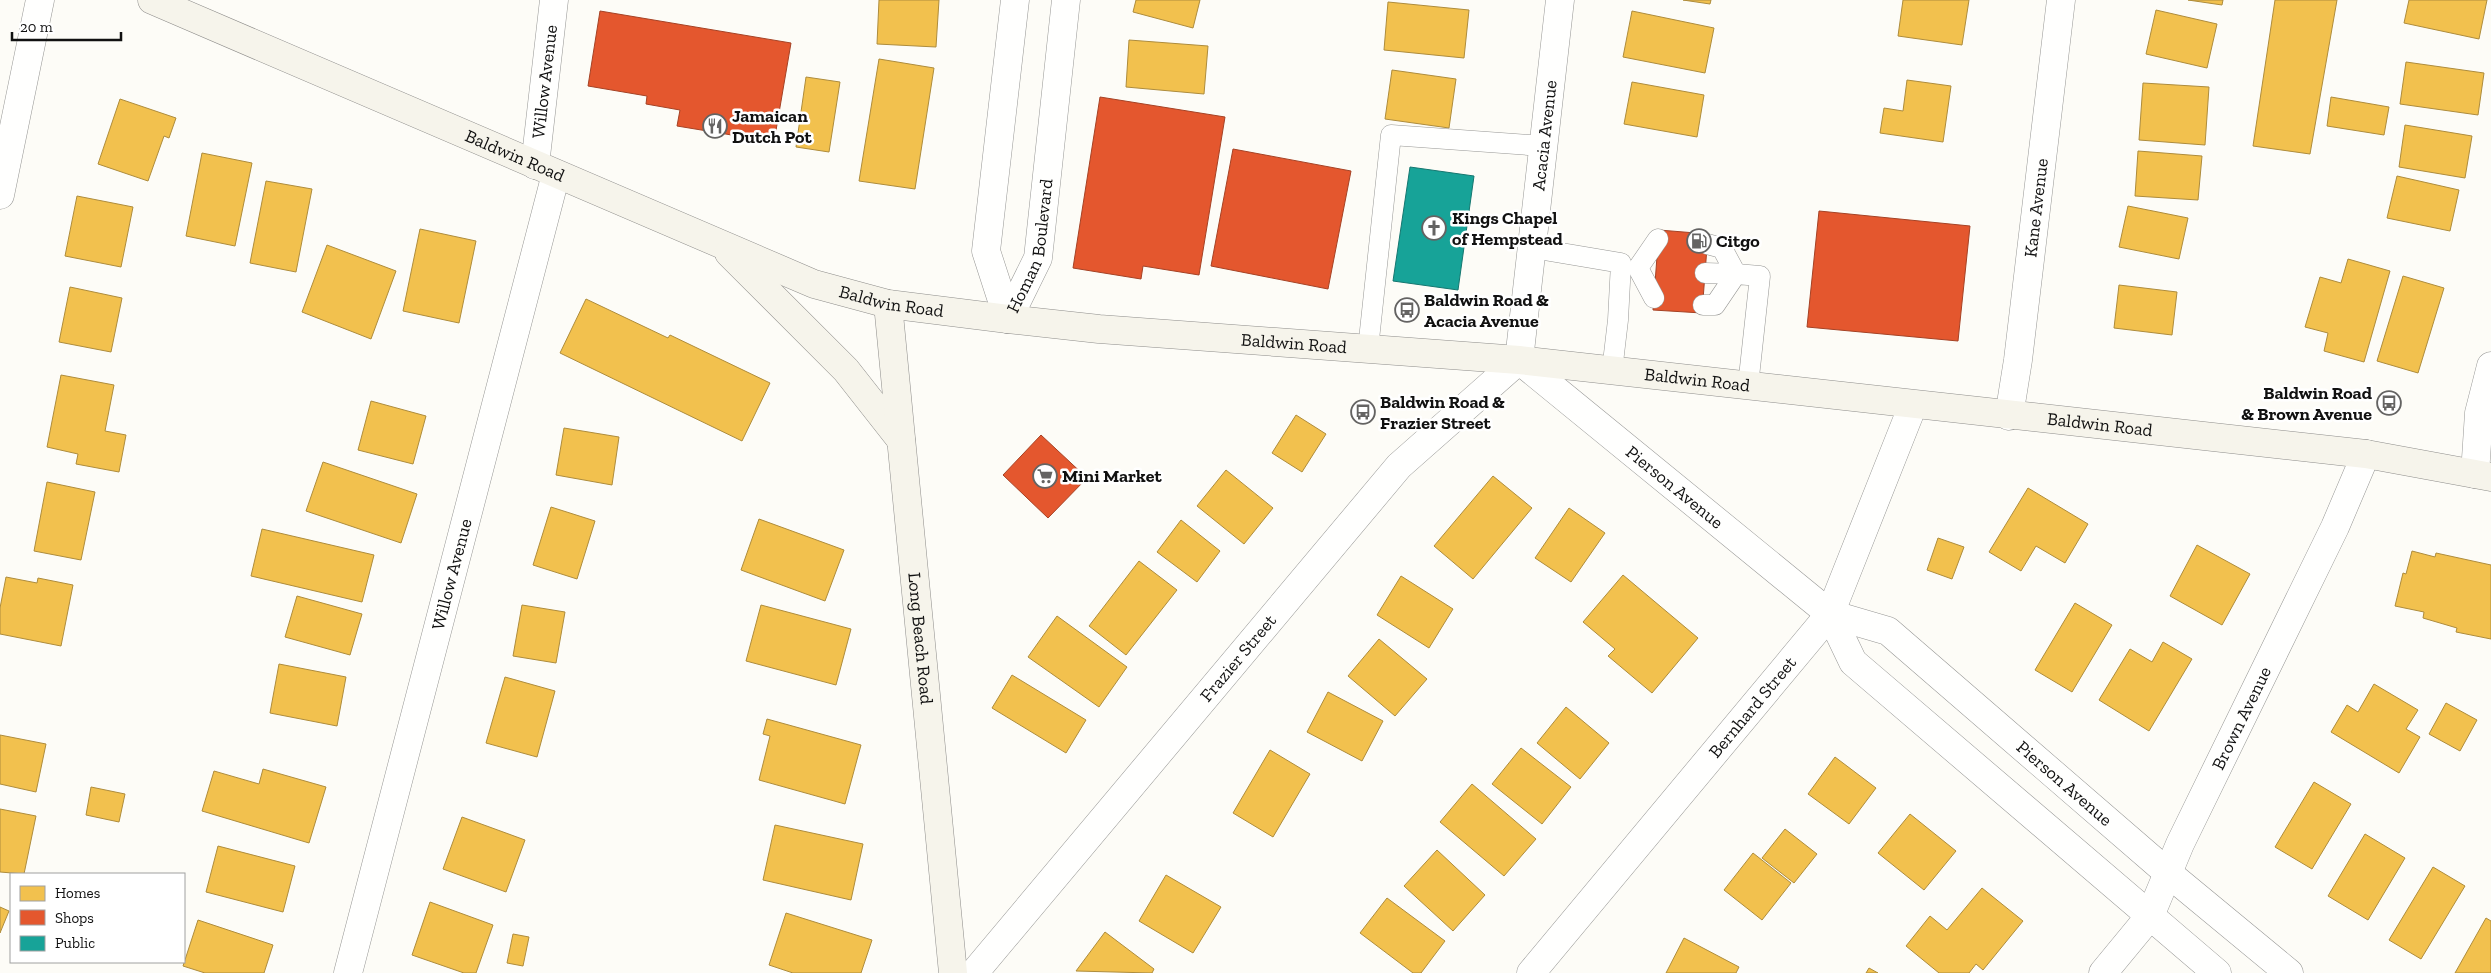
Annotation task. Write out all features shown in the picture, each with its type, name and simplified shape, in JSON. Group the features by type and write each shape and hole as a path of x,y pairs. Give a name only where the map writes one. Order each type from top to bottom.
{"main road":[{"name":"Baldwin Road","path":"152,0 814,284 888,304 1099,329 1520,360 2010,416 2366,454 2483,476"},
{"path":"719,243 846,370 901,440"},
{"name":"Long Beach Road","path":"888,304 953,973"}],"street":[{"path":"0,195 3,168 40,0"},
{"name":"Willow Avenue","path":"348,973 545,169 554,0"},
{"name":"Homan Boulevard","path":"1008,319 986,250 1015,0"},
{"name":"Homan Boulevard","path":"1008,319 1038,258 1066,0"},
{"name":"Acacia Avenue","path":"1520,360 1560,0"},
{"name":"Kane Avenue","path":"2010,416 2061,0"},
{"name":"Pierson Avenue","path":"1520,360 1830,614 1888,631 2168,873 2289,973"},
{"name":"Frazier Street","path":"974,973 1399,466 1520,360"},
{"path":"2483,476 2479,413 2491,366"},
{"name":"Bernhard Street","path":"1531,973 1830,614 1914,405"},
{"name":"Brown Avenue","path":"2103,973 2150,916 2180,844 2335,527 2366,454"},
{"name":"Pierson Avenue","path":"1830,614 1853,662 2217,973"}],"lane":[{"path":"1368,349 1391,135 1543,146"},
{"path":"1612,371 1618,320 1638,267 1658,239"},
{"path":"1707,244 1722,248 1736,274"},
{"path":"1532,248 1638,267"},
{"path":"1638,267 1654,298"},
{"path":"1705,273 1760,276 1748,386"},
{"path":"1703,305 1714,305 1736,274"}],"building: Homes":[{"path":"879,0 939,0 936,47 877,44"},
{"path":"1136,0 1200,0 1193,28 1133,12"},
{"path":"1683,0 1711,0 1710,4"},
{"path":"1903,0 1969,0 1962,45 1898,36"},
{"path":"2188,0 2223,0 2222,5"},
{"path":"2275,0 2337,0 2310,154 2253,146"},
{"path":"2409,0 2487,0 2479,39 2404,23"},
{"path":"1388,2 1469,10 1464,58 1384,50"},
{"path":"2156,10 2217,24 2207,68 2146,54"},
{"path":"1632,11 1714,28 1705,73 1623,57"},
{"path":"1129,40 1208,46 1204,94 1126,87"},
{"path":"879,59 934,68 915,189 859,181"},
{"path":"2406,62 2484,73 2478,115 2400,104"},
{"path":"1392,70 1456,79 1449,128 1385,119"},
{"path":"806,77 840,82 829,152 796,147"},
{"path":"1907,80 1951,86 1943,142 1880,133 1884,108 1903,111"},
{"path":"1632,82 1704,95 1697,137 1624,124"},
{"path":"2143,83 2209,87 2205,145 2139,140"},
{"path":"2331,97 2389,107 2384,135 2327,126"},
{"path":"120,99 176,118 169,138 164,136 148,181 98,164"},
{"path":"2405,125 2472,136 2465,178 2399,167"},
{"path":"2138,151 2202,156 2198,200 2135,196"},
{"path":"202,153 252,163 235,246 186,236"},
{"path":"2397,176 2459,190 2450,231 2387,218"},
{"path":"266,181 312,189 296,272 250,263"},
{"path":"77,196 133,207 121,267 65,256"},
{"path":"2128,206 2188,218 2179,259 2119,247"},
{"path":"420,229 476,241 459,323 403,311"},
{"path":"327,245 396,271 371,339 302,312"},
{"path":"2348,259 2390,271 2364,362 2324,351 2328,333 2305,327 2320,277 2341,283"},
{"path":"2403,276 2444,288 2418,373 2377,361"},
{"path":"2119,285 2177,292 2172,335 2114,328"},
{"path":"70,287 122,298 111,352 59,342"},
{"path":"586,299 668,338 670,335 770,383 742,441 560,353"},
{"path":"61,375 114,385 105,431 126,435 119,472 76,464 78,454 47,447"},
{"path":"371,401 426,416 413,464 358,450"},
{"path":"1296,415 1326,434 1302,472 1272,453"},
{"path":"564,428 619,437 612,485 556,475"},
{"path":"323,462 417,494 401,543 306,511"},
{"path":"1226,470 1273,508 1244,544 1197,506"},
{"path":"1493,476 1532,508 1473,579 1434,546"},
{"path":"47,482 95,492 81,560 34,551"},
{"path":"2028,488 2088,524 2065,563 2036,546 2021,571 1989,552"},
{"path":"551,507 595,521 577,579 533,565"},
{"path":"1569,508 1605,533 1571,582 1535,558"},
{"path":"759,519 844,550 825,601 741,570"},
{"path":"1181,520 1220,551 1197,582 1157,552"},
{"path":"262,529 374,555 362,602 251,576"},
{"path":"1938,538 1964,547 1952,579 1927,570"},
{"path":"2197,545 2250,574 2222,625 2170,596"},
{"path":"2412,551 2435,557 2436,553 2491,565 2491,639 2456,632 2457,628 2423,618 2424,612 2395,606 2403,573 2406,574"},
{"path":"1139,561 1177,590 1126,655 1089,626"},
{"path":"1623,575 1698,638 1652,693 1608,656 1615,649 1583,622"},
{"path":"1401,576 1453,609 1429,648 1377,615"},
{"path":"6,577 37,583 38,578 73,585 61,646 0,634 0,608"},
{"path":"297,596 362,614 350,655 285,637"},
{"path":"2075,603 2112,625 2072,692 2035,670"},
{"path":"522,605 565,612 556,663 513,656"},
{"path":"761,605 851,629 836,685 746,661"},
{"path":"1057,616 1127,667 1099,707 1028,657"},
{"path":"1379,639 1427,679 1395,716 1348,676"},
{"path":"2163,642 2192,659 2149,731 2099,700 2130,649 2152,662"},
{"path":"279,664 346,677 337,726 270,713"},
{"path":"1012,675 1086,720 1066,753 992,708"},
{"path":"505,677 555,691 537,757 486,743"},
{"path":"2374,684 2418,710 2406,729 2420,737 2399,773 2331,732 2347,705 2358,712"},
{"path":"1328,692 1383,721 1362,761 1307,732"},
{"path":"2446,703 2477,720 2460,751 2429,734"},
{"path":"1566,707 1609,743 1580,779 1537,743"},
{"path":"767,719 861,745 845,804 759,780 770,736 763,734"},
{"path":"0,735 46,744 36,792 0,784"},
{"path":"1521,748 1571,787 1542,824 1492,784"},
{"path":"1270,750 1310,774 1273,837 1233,813"},
{"path":"1835,757 1876,788 1849,824 1808,794"},
{"path":"263,769 326,787 309,843 202,811 214,771 259,784"},
{"path":"2314,782 2351,804 2312,869 2275,847"},
{"path":"1472,784 1536,839 1504,876 1440,822"},
{"path":"91,787 125,794 119,822 86,815"},
{"path":"0,809 36,816 24,873 0,872"},
{"path":"1910,814 1956,851 1924,890 1878,853"},
{"path":"462,817 525,840 506,892 443,869"},
{"path":"775,825 863,844 851,900 763,880"},
{"path":"1785,829 1817,854 1794,883 1762,858"},
{"path":"2365,834 2405,858 2368,920 2328,896"},
{"path":"218,846 295,866 283,912 206,892"},
{"path":"1437,850 1485,895 1453,931 1404,886"},
{"path":"1753,853 1791,883 1762,920 1724,890"},
{"path":"2433,867 2465,886 2421,959 2389,940"},
{"path":"1166,875 1221,907 1193,953 1139,921"},
{"path":"1982,888 2023,921 1983,970 1976,964 1969,973 1939,973 1906,946 1930,916 1947,930"},
{"path":"1387,898 1445,941 1421,973 1413,973 1360,933"},
{"path":"430,902 493,925 476,973 464,973 412,955"},
{"path":"0,907 9,911 0,933"},
{"path":"786,913 872,940 861,973 793,973 769,965"},
{"path":"2486,918 2491,921 2491,973 2455,973"},
{"path":"198,920 273,945 264,973 205,973 183,966"},
{"path":"1105,932 1154,969 1152,973 1076,971"},
{"path":"513,934 529,937 523,966 507,963"},
{"path":"1684,938 1739,967 1736,973 1666,973"},
{"path":"1869,968 1878,973 1866,973"}],"building: Shops":[{"path":"600,11 791,43 774,142 677,126 680,110 646,104 647,96 588,86"},
{"path":"1100,97 1225,117 1199,275 1143,266 1141,279 1073,268"},
{"path":"1233,149 1351,171 1328,289 1211,266"},
{"path":"1819,211 1970,226 1958,341 1807,327"},
{"path":"1659,230 1708,234 1702,313 1653,310"},
{"name":"Mini Market","path":"1041,435 1087,478 1048,518 1003,475"}],"building: Public":[{"name":"Kings Chapel of Hempstead","path":"1410,167 1474,176 1458,290 1393,281"}],"place":[{"name":"Jamaican Dutch Pot","path":"715,126"},
{"name":"Kings Chapel of Hempstead","path":"1434,228"},
{"name":"Citgo","path":"1699,241"},
{"name":"Baldwin Road & Acacia Avenue","path":"1407,310"},
{"name":"Baldwin Road & Brown Avenue","path":"2389,403"},
{"name":"Baldwin Road & Frazier Street","path":"1363,412"},
{"name":"Mini Market","path":"1045,476"}]}
